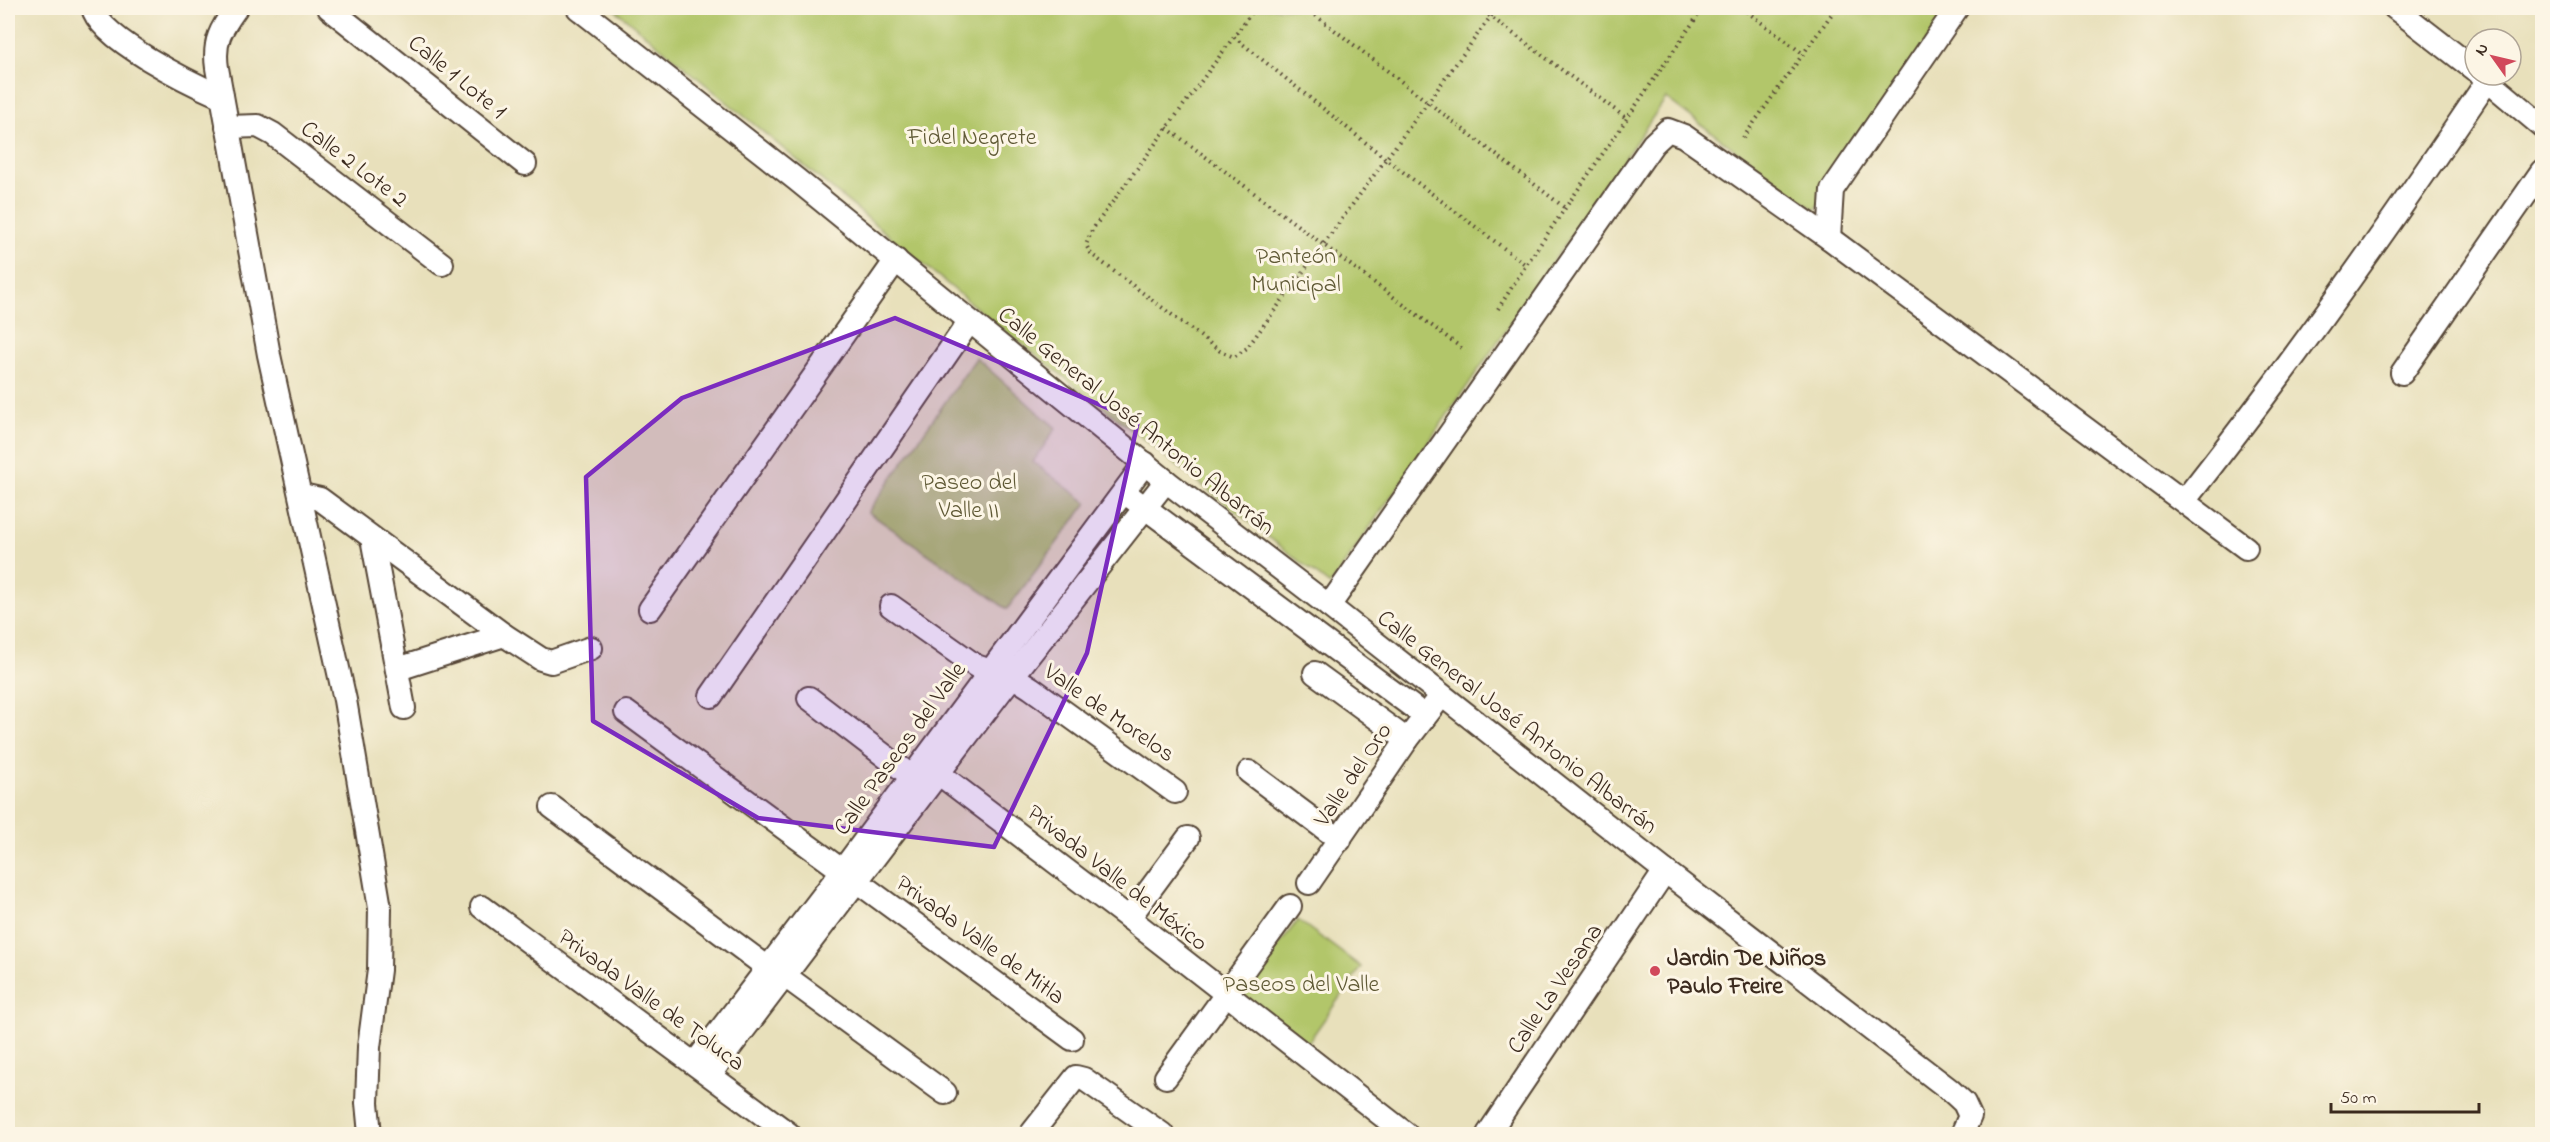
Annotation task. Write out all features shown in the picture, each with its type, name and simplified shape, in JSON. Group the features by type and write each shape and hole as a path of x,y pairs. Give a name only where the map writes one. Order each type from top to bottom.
{"street":[{"path":"93,8 102,26 133,48 186,81 222,97"},
{"path":"236,8 218,38 215,49 222,97 269,355 302,495 345,700 380,908 379,970 369,1047 370,1134"},
{"name":"Calle 1 Lote 1","path":"329,8 525,164"},
{"name":"Calle General José Antonio Albarrán","path":"578,8 896,260 1166,481 1329,606 1665,871 1950,1090 1964,1103 1966,1125"},
{"path":"1829,238 1832,190 1957,8"},
{"path":"2395,8 2421,15 2463,57"},
{"path":"2184,501 2276,382 2420,182 2474,87"},
{"path":"2495,87 2542,126"},
{"name":"Calle 2 Lote 2","path":"227,126 254,126 273,134 442,264"},
{"path":"1329,606 1664,132 1672,130 1684,136 1829,238 2246,548"},
{"path":"2402,372 2542,171"},
{"path":"650,609 896,260"},
{"path":"711,696 969,322"},
{"name":"Calle Paseos del Valle","path":"850,876 911,776 1145,463"},
{"name":"Calle Paseos del Valle","path":"703,1069 850,876 938,773 1166,481"},
{"path":"1124,492 1425,716"},
{"path":"302,495 320,499 504,636 546,662 591,648"},
{"path":"372,538 404,708"},
{"name":"Valle de Morelos","path":"891,606 957,654 989,671 1031,688 1175,792"},
{"path":"398,669 504,636"},
{"path":"1315,673 1407,740"},
{"name":"Valle del Oro","path":"1309,883 1407,740 1442,696"},
{"path":"809,698 911,776"},
{"name":"Privada Valle de Mitla","path":"626,712 1072,1039"},
{"path":"1249,772 1340,840"},
{"name":"Privada Valle de México","path":"938,773 1407,1134"},
{"path":"552,807 945,1093"},
{"path":"1129,918 1188,838"},
{"name":"Calle La Vesana","path":"1488,1134 1665,871"},
{"path":"1166,1077 1290,906"},
{"name":"Privada Valle de Toluca","path":"482,908 789,1134"},
{"path":"1031,1134 1076,1077 1084,1079 1162,1134"}],"path":[{"path":"1256,8 1092,230 1088,238 1087,250 1220,351 1234,357 1247,348 1497,8"},
{"path":"1306,8 1565,208"},
{"path":"1479,8 1626,118"},
{"path":"1498,309 1703,8"},
{"path":"1742,8 1802,54"},
{"path":"1743,138 1836,8"},
{"path":"1233,38 1386,159 1526,265"},
{"path":"1167,128 1463,350"}],"highlighted area":[{"path":"895,318 1138,421 1087,653 994,847 758,818 593,721 586,477 682,398"}],"green space":[{"name":"Panteón Municipal","path":"613,8 1949,8 1815,210 1666,98 1330,585 996,324"},
{"name":"Paseo del Valle II","path":"976,358 1056,428 1033,462 1087,503 1007,609 868,512"},
{"name":"Paseos del Valle","path":"1298,920 1361,967 1307,1044 1242,994"}],"place":[{"name":"Jardin De Niños Paulo Freire","path":"1655,971"}],"park label":[{"name":"Fidel Negrete","path":"972,136"}]}
